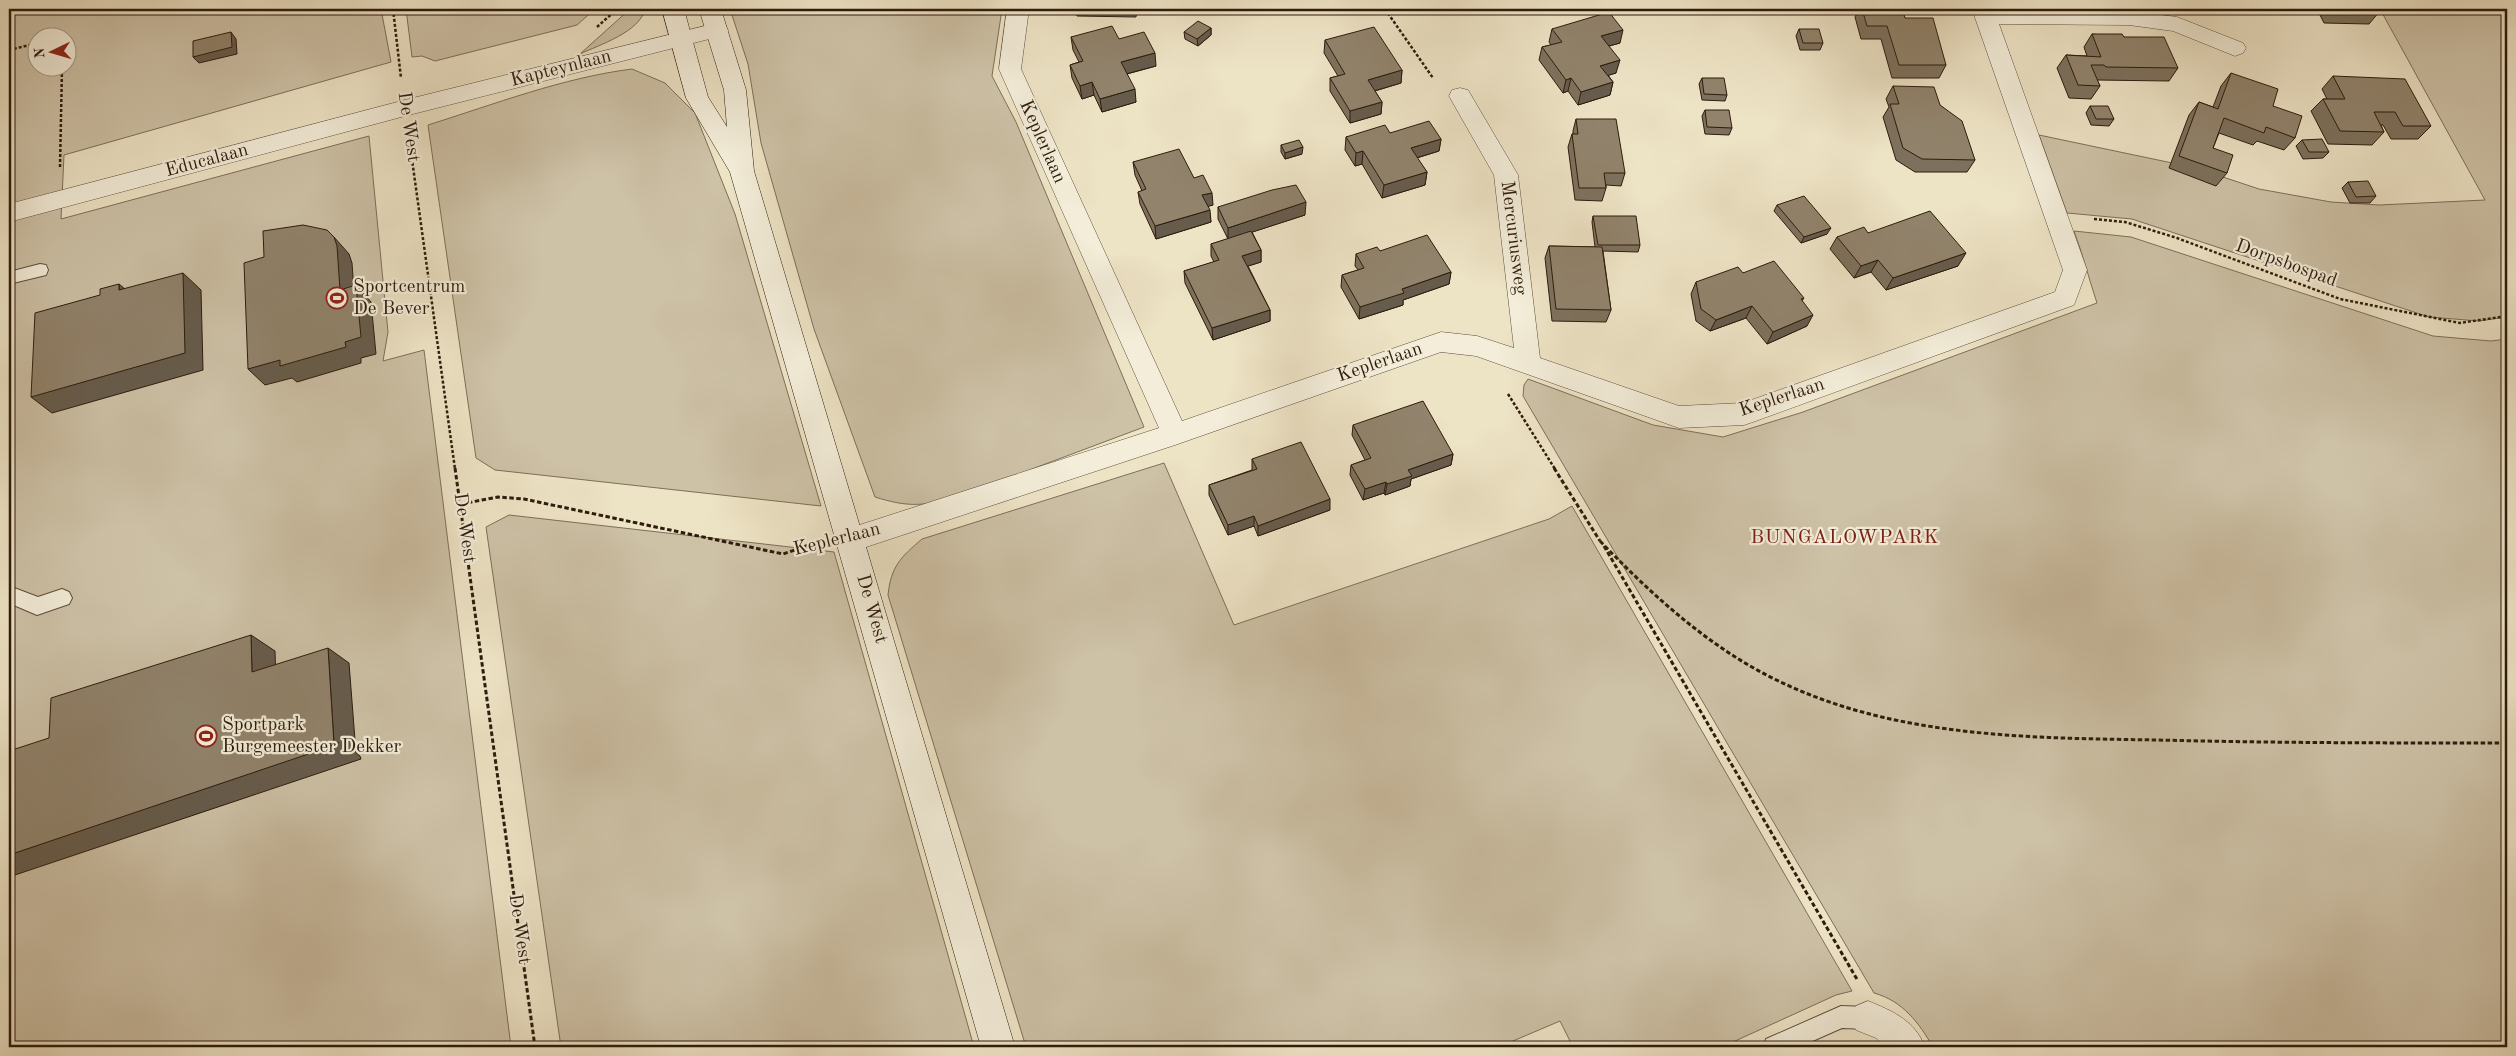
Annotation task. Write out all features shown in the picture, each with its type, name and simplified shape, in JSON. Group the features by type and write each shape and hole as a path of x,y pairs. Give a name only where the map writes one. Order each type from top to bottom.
{"street":[{"name":"De West","path":"673,9 697,98 742,171"},
{"name":"De West","path":"710,9 734,90 742,171 998,1047"},
{"name":"Keplerlaan","path":"1018,9 1010,69 1175,434"},
{"name":"Keplerlaan","path":"851,540 1175,434 1441,342 1477,346 1528,362 1679,416 1744,414 2065,298 2075,270 1984,13"},
{"path":"1984,13 2044,13 2129,18 2177,24 2235,48"},
{"name":"Kapteynlaan","path":"405,108 717,30"},
{"name":"Mercuriusweg","path":"1460,96 1506,175 1528,362"},
{"name":"Educalaan","path":"9,213 405,108"},
{"path":"1868,1018 1888,1026 1908,1047"}],"lane":[{"path":"9,278 40,270"},
{"path":"9,594 37,606 62,598"},
{"path":"1774,1047 1841,1017 1868,1018"}],"path":[{"name":"De West","path":"392,9 535,1047"},
{"path":"1385,9 1430,76 1460,96"},
{"path":"9,50 28,45"},
{"path":"60,170 62,78"},
{"name":"Dorpsbospad","path":"2057,216 2125,222 2177,238 2340,299 2460,323 2507,316"},
{"path":"1477,346 1600,541 1857,979 1868,1018"},
{"name":"Keplerlaan","path":"460,504 498,497 524,498 783,554 824,541 851,540"},
{"path":"1600,541 1631,575 1677,616 1726,650 1782,682 1819,699 1899,720 1935,728 2000,736 2237,742 2507,743"}],"shaded area":[{"name":"Sportpark Burgemeester Dekker","path":"9,9 381,9 391,62 64,155 61,219 369,136 388,332 383,361 424,350 511,1047 9,1047"},
{"path":"406,9 595,9 577,25 435,61 422,56 412,57"},
{"path":"630,9 645,9 642,17 627,31 608,42 580,54"},
{"path":"730,9 1002,9 992,76 1016,122 1144,427 952,499 931,503 905,504 875,497 814,329 761,143 748,64"},
{"path":"2380,9 2507,9 2507,317 2479,321 2429,317 2132,219 2067,213 2039,135 2196,168 2259,189 2331,202 2379,205 2485,200"},
{"path":"632,69 665,83 695,113 735,214 821,506 495,470 476,458 428,125 554,85"},
{"path":"2074,231 2131,237 2433,336 2491,341 2507,339 2507,1047 1933,1047 1916,1021 1902,1007 1874,993 1523,396 1524,385 1528,379 1653,425 1723,437 1803,412 2097,303"},
{"path":"1164,463 1234,625 1549,519 1572,506 1852,991 1836,995 1722,1047 1573,1047 1560,1021 1499,1047 1026,1047 888,595 889,585 898,563 922,539"},
{"path":"509,515 834,552 974,1047 561,1047 486,527"}],"building":[{"path":"1862,9 1902,9 1905,18 1933,18 1946,65 1899,65 1887,26 1867,26"},
{"path":"2379,9 2380,11 2335,10"},
{"path":"1609,12 1623,30 1601,36 1620,60 1600,66 1613,82 1581,92 1571,78 1566,80 1542,47 1562,42 1552,29"},
{"path":"1198,21 1211,28 1197,39 1184,32"},
{"path":"1112,26 1119,39 1144,32 1155,53 1121,62 1135,89 1100,99 1092,82 1080,86 1070,65 1083,61 1071,37"},
{"path":"1374,27 1402,70 1368,80 1382,102 1350,111 1330,78 1345,74 1325,40"},
{"path":"1799,29 1819,29 1823,43 1803,43"},
{"path":"231,32 232,47 193,57 193,41"},
{"path":"2092,34 2122,34 2124,37 2164,37 2178,68 2091,65 2100,86 2078,85 2066,55 2101,57"},
{"path":"2231,73 2278,89 2273,106 2302,116 2295,138 2266,127 2264,133 2224,118 2213,148 2233,155 2227,173 2179,156 2199,102 2218,109"},
{"path":"2333,76 2405,79 2431,126 2403,126 2395,112 2374,112 2384,132 2340,131 2323,99 2345,99"},
{"path":"1702,78 1724,78 1727,95 1704,94"},
{"path":"1893,86 1934,87 1940,105 1962,121 1975,160 1922,159 1903,148 1890,104 1899,104"},
{"path":"2090,106 2108,106 2114,119 2096,119"},
{"path":"1705,110 1729,110 1732,128 1707,127"},
{"path":"1576,119 1616,119 1625,173 1604,173 1606,188 1579,188 1572,134 1578,134"},
{"path":"1429,121 1441,139 1411,148 1427,172 1384,185 1363,151 1356,153 1346,137 1385,125 1390,133"},
{"path":"2322,139 2329,152 2309,152 2302,140"},
{"path":"1299,140 1303,147 1285,153 1281,145"},
{"path":"1179,149 1194,178 1203,175 1212,193 1202,195 1210,210 1155,226 1138,192 1146,189 1133,162"},
{"path":"2368,181 2376,196 2356,197 2348,182"},
{"path":"1296,185 1306,202 1228,228 1218,207 1272,190"},
{"path":"1804,196 1831,228 1804,237 1777,205"},
{"path":"1930,211 1966,253 1893,278 1878,260 1861,266 1837,237 1864,227 1868,233"},
{"path":"1593,216 1636,216 1640,245 1598,245"},
{"path":"303,225 327,230 334,237 337,246 340,290 356,285 361,337 345,342 346,347 280,366 280,360 248,369 244,263 264,257 263,231"},
{"path":"1251,231 1261,250 1242,256 1270,310 1212,328 1184,271 1219,260 1211,244"},
{"path":"1427,235 1451,272 1402,289 1404,293 1360,307 1342,275 1364,268 1356,254 1377,247 1380,251"},
{"path":"1549,246 1602,247 1611,310 1556,309"},
{"path":"1774,261 1804,298 1801,299 1813,315 1773,332 1752,306 1716,320 1701,309 1696,282 1738,267 1743,273"},
{"path":"183,273 185,353 31,397 35,313 100,295 100,289 119,284 119,290"},
{"path":"1423,401 1453,454 1408,470 1412,476 1365,489 1351,465 1371,458 1353,425"},
{"path":"1301,442 1330,499 1258,526 1254,516 1228,525 1209,485 1257,469 1252,459"},
{"path":"251,635 252,672 328,648 334,744 338,742 338,744 9,855 9,751 49,738 51,698"}],"place":[{"name":"Sportcentrum De Bever","path":"337,298"},
{"name":"Sportpark Burgemeester Dekker","path":"206,736"}],"district":[{"name":"BUNGALOWPARK","path":"1845,538"}]}
